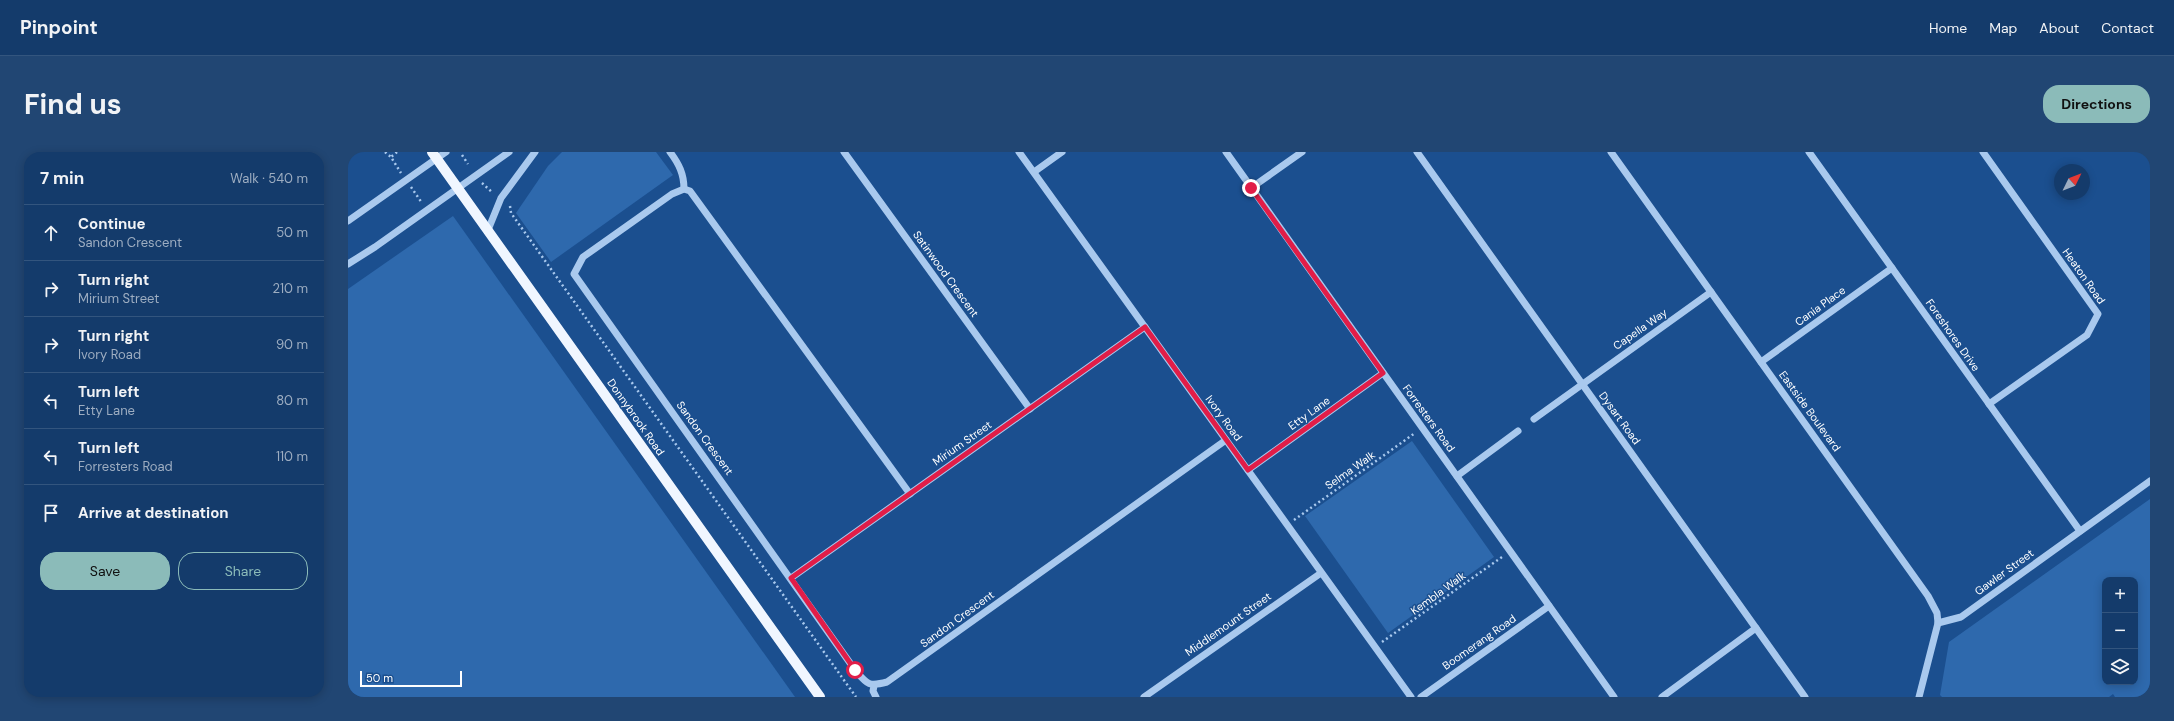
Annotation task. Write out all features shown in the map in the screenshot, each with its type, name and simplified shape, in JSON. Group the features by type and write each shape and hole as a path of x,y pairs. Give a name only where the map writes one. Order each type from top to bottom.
{"main road":[{"name":"Donnybrook Road","path":"434,155 820,697"}],"street":[{"path":"348,222 434,155 446,152"},
{"path":"348,264 376,247 509,152"},
{"path":"488,230 501,198 535,152"},
{"path":"670,152 679,164 684,177 684,189 690,191 696,197 910,494"},
{"name":"Satinwood Crescent","path":"844,152 1030,409"},
{"name":"Ivory Road","path":"1019,152 1411,697"},
{"path":"1034,172 1062,152"},
{"name":"Forresters Road","path":"1226,152 1614,697"},
{"path":"1251,188 1302,152"},
{"name":"Dysart Road","path":"1417,152 1805,697"},
{"name":"Eastside Boulevard","path":"1612,152 1928,596 1937,612 1938,623 1920,697"},
{"name":"Foreshores Drive","path":"1809,152 2080,531"},
{"name":"Heaton Road","path":"1983,152 2098,314 2087,335 1989,404"},
{"name":"Sandon Crescent","path":"684,189 672,194 584,257 574,274 855,670 866,682 874,686 887,682 1226,440"},
{"name":"Cania Place","path":"1761,362 1892,268"},
{"name":"Capella Way","path":"1534,420 1582,384 1712,292"},
{"name":"Mirium Street","path":"791,578 1145,327"},
{"name":"Etty Lane","path":"1248,470 1383,373"},
{"path":"1456,476 1518,430"},
{"name":"Gawler Street","path":"1938,623 1961,617 2150,481"},
{"name":"Middlemount Street","path":"1137,697 1146,695 1321,572"},
{"name":"Boomerang Road","path":"1421,697 1549,606"},
{"path":"1662,697 1756,628"},
{"path":"874,686 873,691 876,697"}],"path":[{"path":"385,152 390,157"},
{"path":"462,155 468,164"},
{"path":"481,182 495,195"},
{"path":"510,203 511,214 856,697"},
{"name":"Selma Walk","path":"1287,525 1422,428"},
{"name":"Kembla Walk","path":"1375,647 1510,551"}],"shaded area":[{"path":"562,152 656,152 673,175 551,262 516,213 548,166"},
{"path":"453,216 795,697 348,697 348,289"},
{"path":"1412,441 1494,557 1388,633 1305,516"},
{"path":"2150,499 2150,697 2115,697 2113,694 2109,697 1942,697 1940,695 1949,642"}],"route":[{"path":"855,670 791,578 1145,327 1248,470 1383,373 1251,188"}]}
